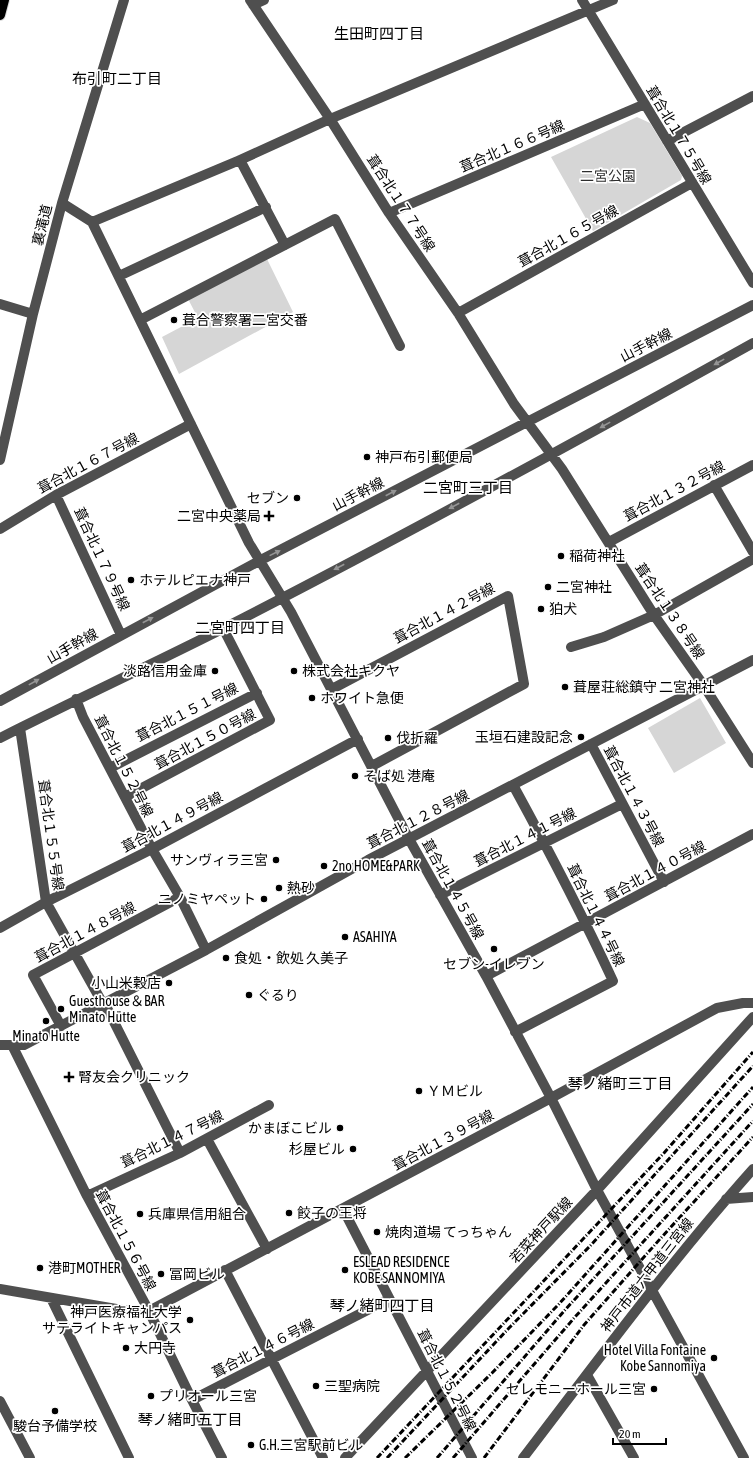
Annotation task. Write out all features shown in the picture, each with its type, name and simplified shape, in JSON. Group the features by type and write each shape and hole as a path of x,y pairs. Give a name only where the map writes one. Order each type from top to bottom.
{"main road":[{"path":"0,14 4,0"}],"street":[{"name":"裏滝道","path":"0,460 33,314 62,203 124,0"},
{"path":"251,2 264,0"},
{"name":"葺合北１７５号線","path":"582,0 753,283"},
{"path":"62,203 92,222 240,160 330,119 613,0"},
{"name":"葺合北１７７号線","path":"251,2 330,119 389,213 458,312 514,404 551,454"},
{"path":"667,141 753,96"},
{"name":"葺合北１６６号線","path":"389,213 645,104"},
{"path":"240,160 286,245"},
{"name":"葺合北１６５号線","path":"458,312 692,184"},
{"path":"119,276 266,207"},
{"path":"140,320 335,219 400,346"},
{"name":"葺合北１４５号線","path":"92,222 249,543 291,612 409,839 486,976 598,1190 744,1458"},
{"path":"0,304 33,314"},
{"name":"山手幹線","path":"0,701 121,634 259,561 753,305"},
{"path":"0,738 282,598 570,445 753,343"},
{"name":"葺合北１６７号線","path":"0,529 56,495 191,424"},
{"name":"葺合北１３８号線","path":"551,454 609,542 654,615 704,686 753,763"},
{"name":"葺合北１３２号線","path":"609,542 714,485 753,466"},
{"path":"714,485 753,552"},
{"name":"葺合北１７９号線","path":"56,495 121,634"},
{"path":"571,647 604,637 654,615 753,559"},
{"name":"葺合北１４２号線","path":"332,689 508,596 524,684 372,766"},
{"name":"葺合北１５０号線","path":"125,797 270,720 223,628"},
{"name":"葺合北１２８号線","path":"12,1045 24,1045 61,1026 206,950 409,839 753,660"},
{"name":"葺合北１５１号線","path":"110,768 256,693"},
{"name":"葺合北１５２号線","path":"76,699 83,717 152,849 180,898 206,950"},
{"name":"葺合北１５５号線","path":"20,728 46,902 103,1004 108,1010 180,1153"},
{"name":"葺合北１４９号線","path":"0,928 46,902 152,849 358,739"},
{"name":"葺合北１４３号線","path":"591,744 664,882"},
{"name":"葺合北１４４号線","path":"513,785 545,842 587,923 613,980 515,1032"},
{"name":"葺合北１４１号線","path":"440,895 622,804"},
{"name":"葺合北１４０号線","path":"486,976 753,834"},
{"name":"葺合北１４８号線","path":"61,1026 33,976 180,898"},
{"name":"葺合北１３９号線","path":"149,1311 343,1209 717,1008 743,1003 753,1003"},
{"name":"若菜神戸駅線","path":"345,1458 598,1190 753,1017"},
{"path":"0,1045 12,1045"},
{"name":"葺合北１５６号線","path":"12,1045 86,1196 149,1311 222,1458"},
{"name":"葺合北１４７号線","path":"86,1196 180,1153 269,1104"},
{"path":"207,1139 267,1249"},
{"name":"神戸市道六甲道三宮線","path":"523,1458 652,1290 726,1199 753,1169"},
{"path":"726,1199 753,1197"},
{"name":"葺合北１５２号線","path":"343,1209 472,1458"},
{"path":"225,1270 323,1458"},
{"path":"0,1290 122,1310 149,1311"},
{"path":"51,1298 129,1458"},
{"name":"葺合北１４６号線","path":"192,1400 389,1298"},
{"path":"587,1375 634,1458"},
{"path":"0,1401 30,1458"}],"green space":[{"name":"二宮公園","path":"637,117 650,123 682,176 681,180 593,231 551,157"},
{"path":"267,259 293,312 179,374 162,337 198,318 188,299"},
{"path":"700,698 726,743 674,773 648,728"}],"railway":[{"path":"377,1458 664,1153 753,1052"},
{"path":"387,1458 509,1328 591,1245 753,1066"},
{"path":"405,1458 492,1373 559,1304 753,1087"},
{"path":"437,1458 565,1310 753,1104"},
{"path":"453,1458 575,1317 753,1121"},
{"path":"484,1458 584,1325 753,1137"}],"place":[{"name":"葺合警察署二宮交番","path":"174,320"},
{"name":"神戸布引郵便局","path":"367,457"},
{"name":"セブン","path":"297,498"},
{"name":"二宮中央薬局","path":"269,516"},
{"name":"稲荷神社","path":"561,556"},
{"name":"ホテルピエナ神戸","path":"131,580"},
{"name":"二宮神社","path":"548,587"},
{"name":"狛犬","path":"541,609"},
{"name":"淡路信用金庫","path":"215,671"},
{"name":"株式会社キクヤ","path":"294,671"},
{"name":"葺屋荘総鎮守 二宮神社","path":"565,687"},
{"name":"ホワイト急便","path":"312,698"},
{"name":"玉垣石建設記念","path":"581,737"},
{"name":"伐折羅","path":"388,738"},
{"name":"そば処 港庵","path":"355,776"},
{"name":"サンヴィラ三宮","path":"276,860"},
{"name":"2no HOME&PARK","path":"324,866"},
{"name":"熱砂","path":"279,888"},
{"name":"ニノミヤペット","path":"264,899"},
{"name":"ASAHIYA","path":"345,937"},
{"name":"セブン-イレブン","path":"494,949"},
{"name":"食処・飲処 久美子","path":"226,958"},
{"name":"小山米穀店","path":"169,983"},
{"name":"ぐるり","path":"249,995"},
{"name":"Guesthouse＆BAR Minato Hütte","path":"61,1009"},
{"name":"Minato Hutte","path":"46,1021"},
{"name":"腎友会クリニック","path":"69,1077"},
{"name":"ＹＭビル","path":"419,1091"},
{"name":"かまぼこビル","path":"340,1128"},
{"name":"杉屋ビル","path":"353,1149"},
{"name":"餃子の王将","path":"289,1213"},
{"name":"兵庫県信用組合","path":"140,1214"},
{"name":"焼肉道場 てっちゃん","path":"377,1232"},
{"name":"港町MOTHER","path":"40,1268"},
{"name":"ESLEAD RESIDENCE KOBE SANNOMIYA","path":"345,1270"},
{"name":"冨岡ビル","path":"161,1274"},
{"name":"神戸医療福祉大学 サテライトキャンパス","path":"190,1320"},
{"name":"大円寺","path":"126,1348"},
{"name":"Hotel Villa Fontaine Kobe Sannomiya","path":"714,1358"},
{"name":"三聖病院","path":"316,1386"},
{"name":"セレモニーホール三宮","path":"654,1389"},
{"name":"プリオール三宮","path":"151,1396"},
{"name":"駿台予備学校","path":"55,1411"},
{"name":"G.H.三宮駅前ビル","path":"251,1445"}],"district":[{"name":"生田町四丁目","path":"379,33"},
{"name":"布引町二丁目","path":"117,78"},
{"name":"二宮町三丁目","path":"468,487"},
{"name":"二宮町四丁目","path":"240,627"},
{"name":"琴ノ緒町三丁目","path":"620,1083"},
{"name":"琴ノ緒町四丁目","path":"382,1305"},
{"name":"琴ノ緒町五丁目","path":"190,1419"}]}
